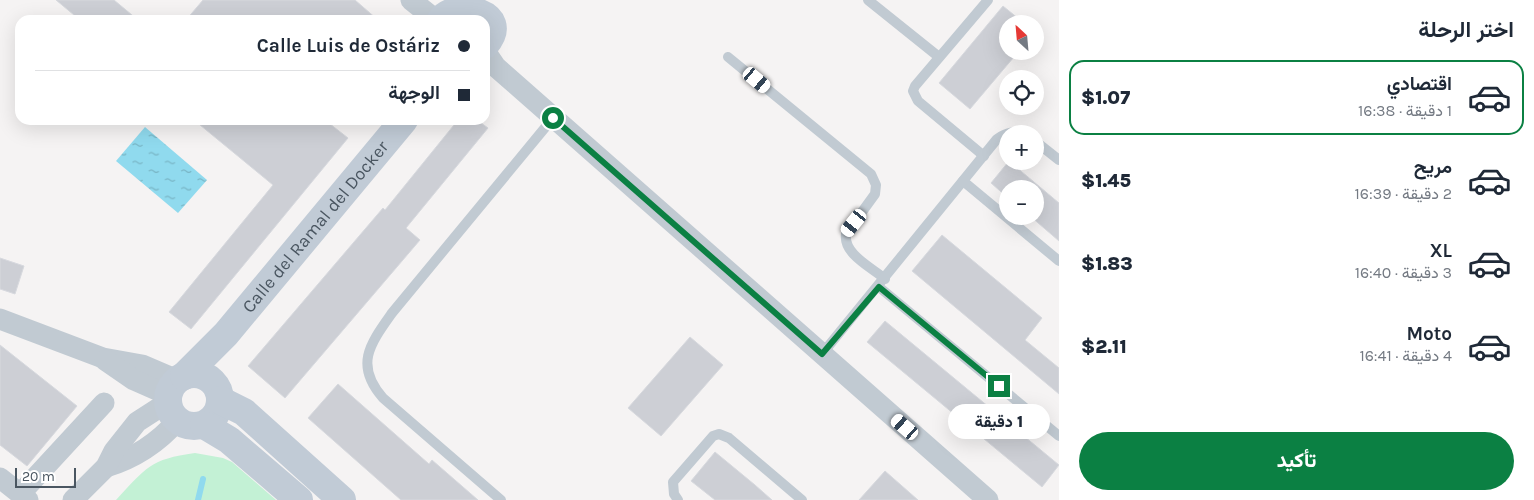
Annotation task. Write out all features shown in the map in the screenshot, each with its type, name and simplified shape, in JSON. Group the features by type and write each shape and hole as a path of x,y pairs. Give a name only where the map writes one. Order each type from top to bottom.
{"main road":[{"path":"444,15 447,8 454,4 484,4"},
{"name":"Calle del Ramal del Docker","path":"299,500 229,440 204,425 216,415 186,393 226,334 400,125"},
{"path":"186,393 244,412 342,500"}],"street":[{"path":"411,0 430,15"},
{"path":"490,59 496,68 988,500"},
{"path":"0,319 103,358 142,365 186,393 152,445 122,462 106,467 73,500"},
{"path":"0,478 24,497 104,403"}],"lane":[{"path":"868,0 938,58"},
{"path":"984,156 914,97 915,86 988,0"},
{"path":"728,57 871,174 876,185 876,194 846,234 845,241 849,250 882,283 1059,436"},
{"path":"502,500 383,398 369,379 366,368 367,355 372,343 392,313 553,118"},
{"path":"822,354 999,138"},
{"path":"1044,148 1059,160"},
{"path":"963,181 1059,261"},
{"path":"678,500 674,494 673,482 713,436 719,434 728,438 802,500"}],"green space":[{"path":"195,453 223,458 232,462 276,500 116,500 142,473 158,462 180,455"}],"water":[{"path":"145,127 207,180 178,213 116,161"}],"building":[{"path":"56,0 114,0 132,15 74,15"},
{"path":"203,0 355,0 372,15 190,15"},
{"path":"1003,6 1014,15 999,15 999,60 1011,60 1003,70 999,70 999,75 970,109 939,83"},
{"path":"200,125 331,125 348,138 191,329 169,312 273,185"},
{"path":"454,125 484,125 488,128 406,228 420,240 285,398 248,366 383,208 385,210"},
{"path":"1002,170 1020,170 1032,180 999,180 999,190 991,183"},
{"path":"1044,190 1059,203 1059,241 1040,225 1044,225"},
{"path":"942,235 1042,318 1025,340 1059,368 1059,394 912,271"},
{"path":"0,258 24,266 15,294 0,289"},
{"path":"885,321 1059,465 1042,487 867,342"},
{"path":"690,337 723,365 661,436 628,408"},
{"path":"0,345 77,406 27,466 0,445"},
{"path":"338,384 429,464 432,460 478,500 401,500 308,418"},
{"path":"715,452 772,500 715,500 691,481"},
{"path":"885,471 918,500 859,500"}],"waterway":[{"path":"198,500 203,479"}],"route":[{"path":"553,118 822,354 879,287 999,386"}]}
